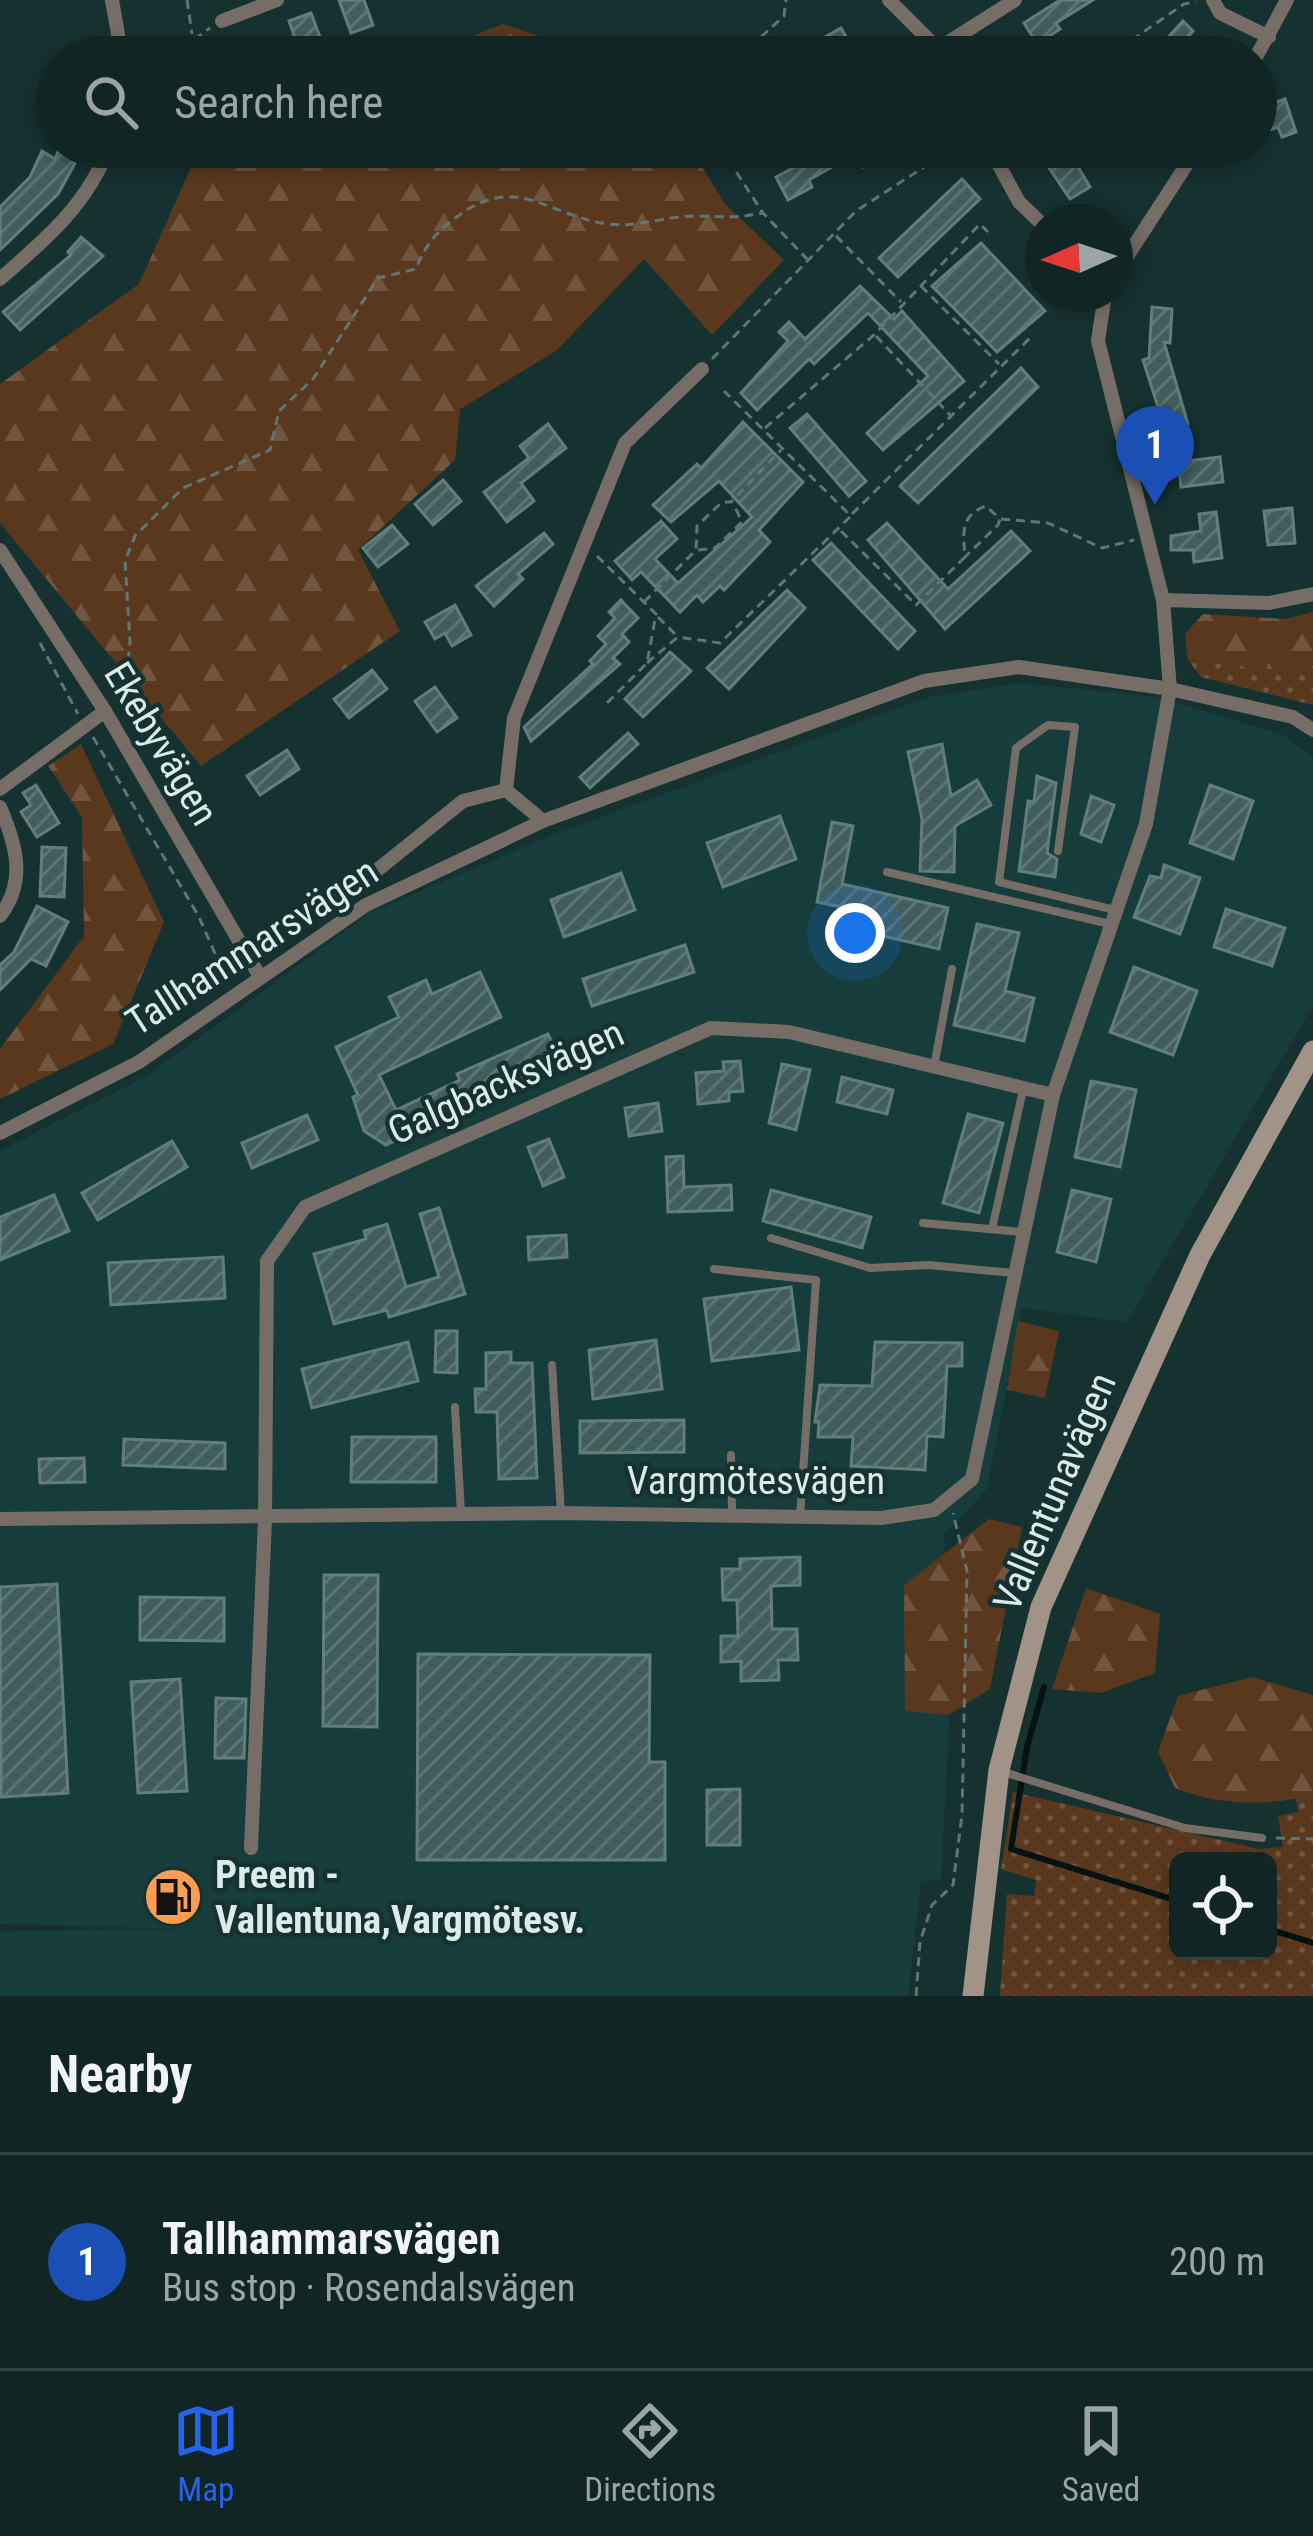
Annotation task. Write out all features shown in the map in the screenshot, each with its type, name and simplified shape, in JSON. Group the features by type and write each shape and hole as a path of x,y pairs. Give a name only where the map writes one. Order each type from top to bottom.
{"main road":[{"name":"Vallentunavägen","path":"973,1996 999,1770 1041,1606 1200,1255 1313,1051"}],"street":[{"path":"112,0 118,36"},
{"path":"222,21 277,0"},
{"path":"889,0 920,36"},
{"path":"963,36 1016,0"},
{"path":"1213,0 1220,13 1267,36"},
{"path":"1269,36 1287,0"},
{"path":"0,279 63,224 101,168"},
{"path":"1000,168 1025,208"},
{"path":"1133,247 1184,168"},
{"path":"950,1498 972,1479 1053,1095 1146,824 1170,689 1163,600 1105,382 1099,312"},
{"path":"506,790 514,718 625,443 702,369"},
{"name":"Ekebyvägen","path":"0,550 105,711 259,975"},
{"path":"1163,600 1269,603 1313,594"},
{"name":"Tallhammarsvägen","path":"0,1133 139,1061 366,905 543,821 924,681 1019,667 1170,689 1293,717 1313,730"},
{"path":"0,789 105,711"},
{"path":"506,790 543,821"},
{"path":"350,892 464,801 506,790"},
{"path":"0,807 19,860 9,904 0,916"},
{"name":"Galgbacksvägen","path":"251,1848 266,1520 267,1261 305,1207 711,1028 789,1032 1053,1095"},
{"name":"Vargmötesvägen","path":"0,1519 266,1520 561,1513 881,1518 934,1510 950,1498"}],"lane":[{"path":"1058,851 1076,727 1048,724 1016,748 999,882 1113,917"},
{"path":"886,872 1113,917"},
{"path":"934,1067 952,969"},
{"path":"992,1229 1024,1088"},
{"path":"922,1223 1022,1232"},
{"path":"771,1238 870,1268 928,1264 1013,1273"},
{"path":"714,1268 816,1280 800,1517"},
{"path":"552,1365 561,1513"},
{"path":"454,1407 461,1515"},
{"path":"731,1455 732,1516"},
{"path":"999,1770 1185,1828 1262,1838"}],"path":[{"path":"187,0 193,36"},
{"path":"762,36 784,16 786,0"},
{"path":"1136,36 1184,2 1213,0"},
{"path":"196,36 222,21"},
{"path":"734,168 763,213 810,261"},
{"path":"702,369 856,211 923,168"},
{"path":"105,711 124,694 130,643 125,561 135,536 183,488 270,450 279,411 313,380 378,278 416,269 427,241 451,221 499,194 612,225 698,216 728,220 763,213"},
{"path":"764,429 875,334 980,224 988,232"},
{"path":"835,234 902,303"},
{"path":"944,260 951,267"},
{"path":"920,285 1001,366"},
{"path":"875,334 951,416"},
{"path":"584,544 678,637 720,643 840,530 1030,338"},
{"path":"724,391 851,516"},
{"path":"696,550 698,526 722,502 731,502 783,448"},
{"path":"644,602 696,550 715,548 742,522 731,502"},
{"path":"965,557 963,526 973,511 986,506 1000,519 1048,524 1102,548 1123,539 1150,541"},
{"path":"840,530 916,605 1000,519"},
{"path":"647,663 656,614"},
{"path":"606,704 678,637"},
{"path":"184,1010 214,982 220,965"},
{"path":"916,1996 920,1942 932,1905 952,1885 962,1815 967,1571 950,1498"},
{"path":"1262,1838 1313,1839"}],"shaded area":[{"path":"1020,683 1158,697 1284,735 1313,758 1313,1006 1127,1322 1022,1308 987,1489 944,1534 949,1728 941,1880 921,1881 908,1996 0,1996 0,1931 190,1929 0,1924 0,1151 148,1075 370,913 549,836 928,697"}],"green space":[{"path":"503,24 539,36 473,36"},
{"path":"191,168 703,168 725,204 784,260 712,335 644,259 556,351 460,409 455,460 358,550 400,631 201,766 0,523 0,384 139,284"},
{"path":"1313,612 1313,666 1277,670 1188,660 1185,634 1203,614 1285,619"},
{"path":"1188,660 1277,670 1313,666 1313,705 1201,677"},
{"path":"81,744 164,922 113,1044 0,1099 0,1049 84,936 82,817 48,766"},
{"path":"1018,1321 1059,1331 1045,1398 1007,1390"},
{"path":"989,1519 1022,1527 990,1689 949,1715 905,1711 904,1585"},
{"path":"1086,1588 1160,1614 1155,1673 1101,1693 1052,1689"},
{"path":"1252,1677 1313,1695 1313,1796 1244,1802 1210,1799 1175,1788 1158,1752 1178,1696"},
{"path":"1013,1792 1259,1849 1283,1847 1278,1816 1298,1812 1296,1799 1313,1796 1313,1996 1000,1996 1007,1894 1034,1896 1036,1880 1001,1869"}],"building":[{"path":"339,0 364,0 373,25 351,33"},
{"path":"1060,0 1093,0 1056,23 1060,29 1049,36 1032,36 1024,23"},
{"path":"311,13 320,36 294,36 289,21"},
{"path":"1183,21 1193,31 1189,36 1169,36"},
{"path":"1285,99 1296,132 1282,137 1277,102"},
{"path":"36,164 36,168 72,168 58,194 0,250 0,207 30,177"},
{"path":"792,168 830,168 809,180 812,187 788,200 776,177"},
{"path":"1049,168 1079,168 1090,187 1070,199"},
{"path":"962,179 980,199 898,277 879,258"},
{"path":"81,237 103,256 20,330 3,312 71,255 68,252"},
{"path":"981,243 1025,290 1025,312 1044,312 997,352 932,286"},
{"path":"860,286 894,319 902,311 964,381 883,450 867,433 928,376 868,313 814,364 809,359 757,410 741,393 788,341 779,332 789,322 805,339"},
{"path":"1152,307 1172,309 1170,343 1164,342 1188,424 1166,432 1143,360 1149,358"},
{"path":"1021,368 1038,387 918,503 900,486"},
{"path":"807,414 866,481 849,496 790,428"},
{"path":"743,422 803,482 759,530 770,542 724,590 720,586 703,602 697,595 680,612 641,572 632,580 615,561 661,521 677,539 655,559 678,583 752,517 719,481 671,522 653,505 697,464 701,468"},
{"path":"548,424 566,448 521,483 534,501 507,522 484,492 529,458 520,446"},
{"path":"1220,457 1223,482 1181,487 1178,462"},
{"path":"443,480 461,501 433,525 415,504"},
{"path":"1292,508 1295,543 1268,545 1264,511"},
{"path":"1216,512 1222,558 1194,562 1193,550 1171,550 1171,536 1201,531 1199,514"},
{"path":"887,523 948,589 1011,531 1030,551 945,629 868,540"},
{"path":"392,525 408,544 378,567 363,548"},
{"path":"544,533 553,544 518,574 523,579 494,606 476,586"},
{"path":"831,543 915,631 898,649 813,560"},
{"path":"787,590 805,608 729,689 707,668"},
{"path":"621,600 638,618 622,634 629,642 613,658 620,664 531,741 524,727 593,664 590,661 606,644 598,636 615,618 609,612"},
{"path":"455,605 471,635 452,646 445,633 435,639 425,622"},
{"path":"670,652 691,671 643,717 625,699"},
{"path":"372,670 387,689 349,718 334,699"},
{"path":"435,687 457,718 437,732 415,701"},
{"path":"628,733 638,744 590,788 580,777"},
{"path":"942,744 951,796 977,780 991,805 955,826 954,872 920,871 922,819 908,752"},
{"path":"287,750 299,769 260,795 247,776"},
{"path":"1037,776 1056,783 1047,853 1057,859 1055,877 1019,871 1028,801 1034,802"},
{"path":"36,785 59,823 37,837 21,812 31,805 23,793"},
{"path":"1210,785 1253,801 1233,859 1190,843"},
{"path":"1091,796 1114,805 1101,842 1081,834"},
{"path":"780,816 796,859 723,887 707,843"},
{"path":"832,822 853,826 842,884 948,908 939,949 857,930 861,911 817,902"},
{"path":"42,847 66,848 64,897 40,896"},
{"path":"1164,865 1200,878 1180,934 1134,917 1150,876 1161,878"},
{"path":"621,873 635,910 564,937 551,900"},
{"path":"37,906 68,922 46,966 31,959 0,990 0,965 14,952"},
{"path":"1226,909 1285,928 1272,966 1214,947"},
{"path":"977,924 1019,933 1005,991 1034,998 1024,1041 954,1025"},
{"path":"685,945 694,972 592,1006 583,979"},
{"path":"1134,967 1197,991 1173,1055 1110,1032"},
{"path":"480,972 501,1017 379,1075 396,1110 460,1080 457,1074 548,1034 561,1063 386,1145 364,1131 353,1097 358,1095 336,1047 399,1017 389,997 426,980 432,994"},
{"path":"740,1061 743,1091 729,1092 729,1101 698,1104 696,1073 724,1071 723,1062"},
{"path":"782,1064 810,1070 796,1130 769,1123"},
{"path":"842,1077 893,1090 887,1114 837,1102"},
{"path":"1091,1081 1136,1090 1120,1167 1075,1157"},
{"path":"658,1103 662,1131 629,1136 625,1108"},
{"path":"968,1114 1003,1123 979,1213 943,1203"},
{"path":"307,1115 318,1140 252,1168 242,1143"},
{"path":"549,1139 564,1177 543,1186 528,1147"},
{"path":"172,1141 187,1167 98,1220 82,1193"},
{"path":"683,1156 684,1187 731,1185 732,1210 668,1212 666,1157"},
{"path":"771,1190 871,1217 862,1248 763,1221"},
{"path":"1072,1190 1111,1199 1096,1262 1057,1252"},
{"path":"54,1195 69,1231 0,1260 0,1217"},
{"path":"439,1208 465,1294 389,1317 387,1310 334,1324 314,1254 366,1239 364,1231 387,1224 406,1287 439,1277 420,1214"},
{"path":"566,1235 567,1257 529,1260 528,1237"},
{"path":"223,1257 225,1298 111,1305 108,1263"},
{"path":"791,1287 799,1350 712,1361 704,1299"},
{"path":"436,1331 457,1331 457,1373 435,1372"},
{"path":"656,1340 662,1389 593,1399 589,1350"},
{"path":"408,1342 418,1381 312,1408 302,1369"},
{"path":"875,1342 962,1343 962,1366 947,1366 943,1437 927,1436 925,1470 851,1466 853,1437 818,1437 820,1385 872,1386"},
{"path":"511,1352 511,1363 532,1363 537,1478 499,1479 497,1412 476,1412 475,1389 486,1389 486,1353"},
{"path":"684,1420 684,1452 580,1453 580,1421"},
{"path":"352,1437 436,1437 436,1482 351,1482"},
{"path":"124,1439 225,1443 225,1469 123,1465"},
{"path":"84,1458 85,1482 40,1483 39,1459"},
{"path":"800,1557 800,1585 771,1586 772,1629 797,1629 798,1660 778,1660 779,1680 741,1681 741,1661 721,1662 721,1636 738,1636 737,1600 723,1600 722,1569 740,1569 740,1559"},
{"path":"324,1575 378,1575 377,1727 323,1726"},
{"path":"57,1584 68,1793 1,1797 0,1587"},
{"path":"140,1597 224,1598 224,1641 140,1640"},
{"path":"418,1654 650,1655 649,1762 665,1762 665,1860 417,1860"},
{"path":"180,1679 187,1791 138,1793 131,1682"},
{"path":"216,1698 246,1699 244,1758 215,1758"},
{"path":"740,1789 740,1845 707,1845 707,1790"}],"waterway":[{"path":"1044,1687 1027,1747 1011,1849 1169,1898"},
{"path":"1277,1932 1313,1943"}],"place":[{"name":"Tallhammarsvägen","path":"1155,505"},
{"name":"Preem - Vallentuna,Vargmötesv.","path":"173,1897"}]}
